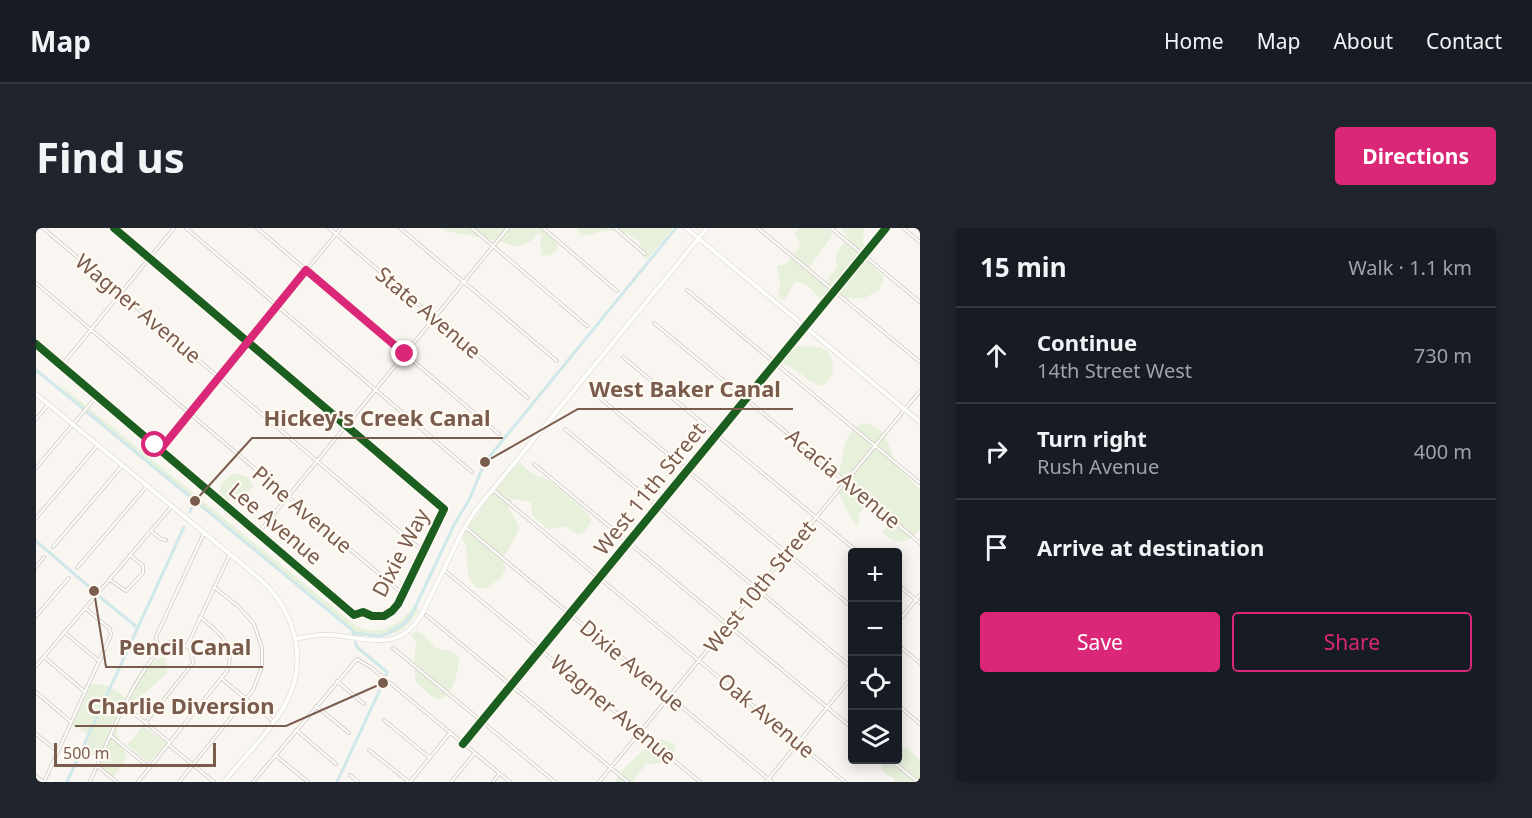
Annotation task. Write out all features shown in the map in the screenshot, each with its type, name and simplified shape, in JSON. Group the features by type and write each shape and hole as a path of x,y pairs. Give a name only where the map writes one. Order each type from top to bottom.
{"street":[{"name":"Wagner Avenue","path":"43,228 424,552"},
{"path":"114,228 346,425"},
{"path":"62,366 174,228"},
{"path":"186,228 472,472"},
{"path":"257,228 499,434"},
{"name":"State Avenue","path":"329,228 528,398"},
{"path":"160,450 341,228"},
{"path":"400,228 557,362"},
{"path":"471,228 587,326"},
{"path":"258,533 508,228"},
{"path":"543,228 617,291"},
{"path":"615,228 645,254"},
{"path":"686,228 920,422"},
{"path":"296,639 331,635 376,641 397,637 418,621 465,527 492,489 707,228"},
{"path":"758,228 920,362"},
{"path":"831,228 920,302"},
{"name":"West 11th Street","path":"463,744 886,228"},
{"path":"903,228 920,242"},
{"name":"Pine Avenue","path":"36,283 404,595"},
{"path":"687,290 920,483"},
{"name":"Acacia Avenue","path":"654,323 920,543"},
{"name":"Lee Avenue","path":"36,344 354,615"},
{"path":"623,357 854,548"},
{"name":"West 10th Street","path":"599,782 920,391"},
{"path":"36,394 230,554 275,594 286,612 296,639 297,665 293,684 286,703 273,722 224,782"},
{"path":"596,394 848,604"},
{"path":"36,468 97,396"},
{"path":"36,419 48,405"},
{"name":"Dixie Way","path":"346,425 444,509 404,595 394,610 386,615 376,616 363,612 354,615"},
{"path":"565,429 848,665"},
{"path":"36,518 98,445"},
{"path":"534,464 848,724"},
{"path":"53,547 122,466"},
{"path":"77,568 147,486"},
{"name":"Oak Avenue","path":"492,489 845,782"},
{"path":"36,664 172,506"},
{"name":"Dixie Avenue","path":"465,527 772,782"},
{"path":"151,531 166,540"},
{"path":"162,650 156,637 204,533"},
{"path":"187,646 230,554"},
{"path":"109,579 123,591 128,590 144,568 130,555"},
{"path":"36,567 44,557"},
{"name":"Wagner Avenue","path":"444,570 700,782"},
{"path":"36,616 69,578"},
{"path":"180,782 246,699 261,673 263,655 256,628 247,615 214,587"},
{"path":"902,589 920,603"},
{"path":"902,616 920,595"},
{"path":"36,776 43,782 111,631 85,608"},
{"path":"426,615 628,782"},
{"path":"138,782 227,671 230,661 229,646 221,633 200,617"},
{"path":"64,632 99,661"},
{"path":"90,782 140,674 170,641 176,639 187,646 193,654 192,666 145,723"},
{"path":"393,648 555,782"},
{"path":"902,649 920,663"},
{"path":"44,657 85,692"},
{"path":"255,781 357,658 510,782"},
{"path":"222,679 273,722"},
{"path":"337,681 364,704"},
{"path":"767,780 848,682"},
{"path":"36,692 71,722"},
{"path":"125,706 214,782"},
{"path":"316,706 349,733"},
{"path":"902,709 920,724"},
{"path":"384,720 430,758"},
{"path":"296,730 336,764"},
{"path":"369,750 409,782 450,733"},
{"path":"36,734 57,752"},
{"path":"111,736 150,768"},
{"path":"451,782 475,753"},
{"path":"275,755 308,782"},
{"path":"897,764 918,782"},
{"path":"97,766 117,782"},
{"path":"493,782 500,774"},
{"path":"350,775 358,782"}],"green space":[{"path":"440,228 541,228 555,239 558,245 556,251 548,256 542,255 540,241 543,236 541,234 537,234 531,241 517,247"},
{"path":"576,228 673,228 647,259 641,255 640,243 630,235 619,231 601,231 585,236 581,235"},
{"path":"799,228 827,228 832,234 808,269 825,283 837,267 838,251 849,239 841,228 864,228 863,243 868,252 870,264 883,276 878,291 864,298 845,298 828,293 819,298 807,285 795,282 785,299 778,298 780,285 777,265 785,265 799,248 795,233"},
{"path":"795,346 820,347 829,352 833,371 826,383 822,386 817,385 781,361"},
{"path":"57,382 356,626 373,631 388,628 402,619 414,606 419,609 415,617 403,629 395,633 379,637 362,635 360,638 352,637 351,630 100,425"},
{"path":"865,423 878,428 899,467 920,489 920,529 906,540 893,540 882,533 894,519 871,499 859,514 858,526 849,514 839,493 838,477 847,440 853,430"},
{"path":"520,462 528,471 546,479 560,489 592,520 583,533 578,535 565,526 549,530 534,517 531,502 513,499 508,508 519,528 502,559 506,568 502,576 488,588 478,588 470,578 462,538 470,521 476,518 486,500"},
{"path":"234,473 248,477 253,485 246,493 236,494 225,503 221,500 220,488 224,481"},
{"path":"416,631 425,636 436,648 451,651 459,658 452,688 440,700 432,697 416,682 414,665 416,641 410,635"},
{"path":"164,656 167,665 166,674 128,708 118,724 117,733 127,758 113,778 99,769 101,759 81,750 87,734 72,725 89,683 109,686 125,697 144,669"},
{"path":"143,726 167,743 149,763 127,745"},
{"path":"661,739 674,744 675,750 669,760 663,763 646,764 634,782 615,782 636,757"},
{"path":"902,747 907,748 920,760 920,782 895,782 894,778 887,775 881,768 882,764 902,764"}],"waterway":[{"path":"355,633 378,636 387,634 405,623 412,614 455,523 469,500 485,462 676,228"},
{"path":"36,370 352,630 355,636"},
{"path":"190,512 195,501"},
{"path":"67,782 184,527"},
{"path":"36,541 94,591"},
{"path":"100,597 138,628"},
{"path":"355,642 357,647 387,672 386,675"},
{"path":"337,782 383,683"}],"cycle path":[{"path":"36,344 354,615 363,612 372,616 384,616 398,604 444,509 114,228"},
{"path":"463,744 886,228"}],"place":[{"name":"West Baker Canal","path":"485,462"},
{"name":"Hickey's Creek Canal","path":"195,501"},
{"name":"Pencil Canal","path":"94,591"},
{"name":"Charlie Diversion","path":"383,683"}],"route":[{"path":"155,445 160,450 306,270 405,354"}]}
